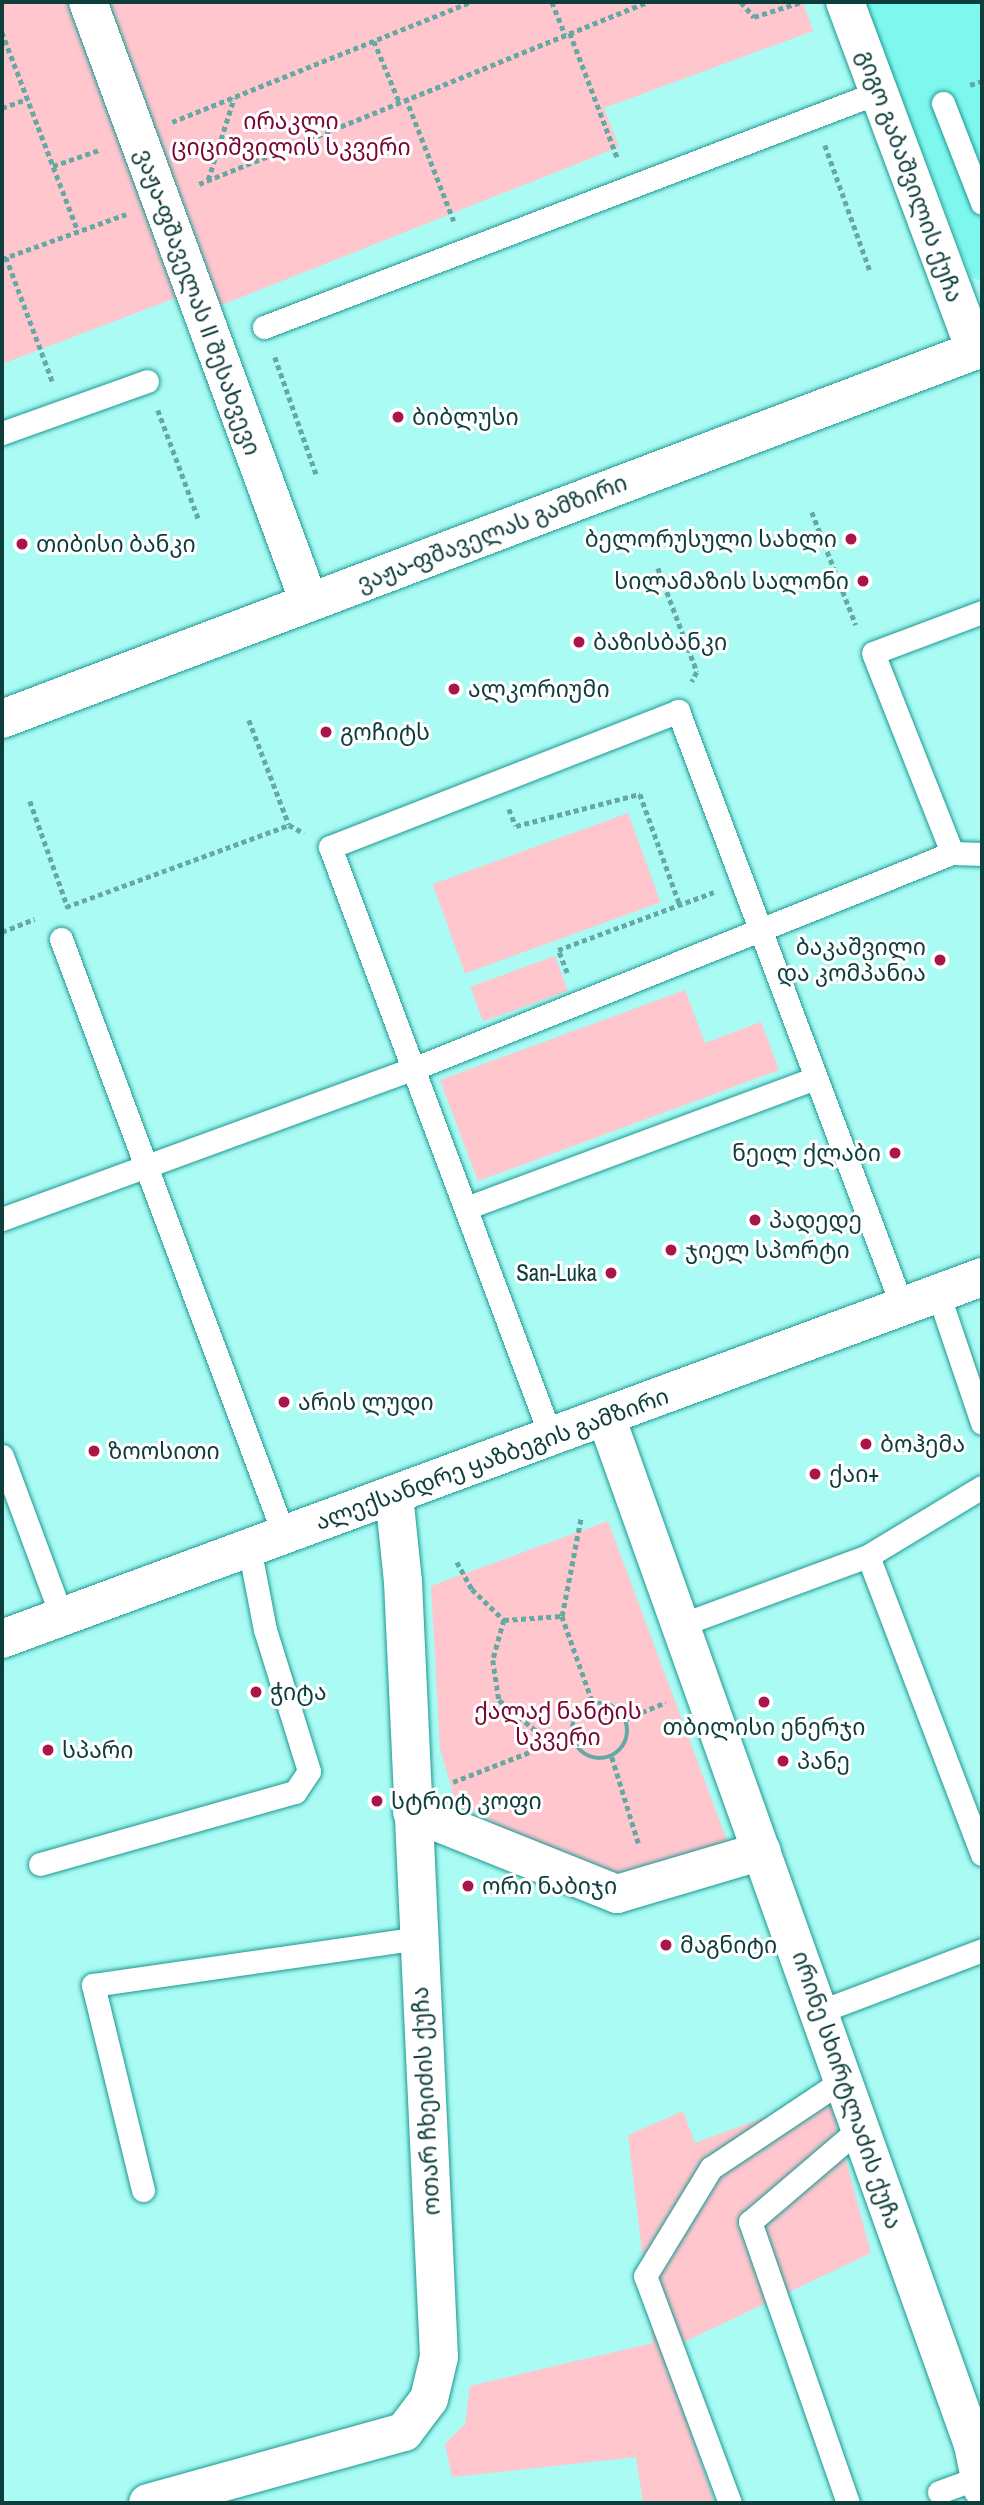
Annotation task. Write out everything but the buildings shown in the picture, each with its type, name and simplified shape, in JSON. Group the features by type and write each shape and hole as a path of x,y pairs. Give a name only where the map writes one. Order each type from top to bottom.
{"street":[{"name":"ვაჟა-ფშაველას II შესახვევი","path":"88,2 309,603"},
{"name":"გიგო გაბაშვილის ქუჩა","path":"845,2 979,349"},
{"name":"ვაჟა-ფშაველას გამზირი","path":"2,719 979,349"},
{"name":"ალექსანდრე ყაზბეგის გამზირი","path":"2,1639 982,1277"},
{"name":"ირინე სხირტლაძის ქუჩა","path":"606,1417 683,1624 979,2463"},
{"name":"ოთარ ჩხეიძის ქუჩა","path":"148,2503 224,2493 404,2432 429,2399 439,2357 394,1495"},
{"path":"412,1812 617,1894 762,1851"}],"lane":[{"path":"264,327 879,92"},
{"path":"943,103 982,203"},
{"path":"2,433 147,381"},
{"path":"953,853 873,653 982,612"},
{"path":"551,1437 330,846 678,711 740,883 902,1306"},
{"path":"2,1219 413,1069 759,933 953,853 982,854"},
{"path":"40,1864 295,1792 309,1771 265,1630 267,1541 145,1165 61,939"},
{"path":"466,1208 815,1078"},
{"path":"938,1293 982,1423"},
{"path":"2,1456 62,1617"},
{"path":"683,1624 868,1556 982,1487"},
{"path":"868,1556 982,1854"},
{"path":"143,2190 93,1985 418,1938"},
{"path":"819,2011 982,1950"},
{"path":"730,2503 645,2276 711,2168 843,2080"},
{"path":"848,2503 750,2222 860,2128"},
{"path":"939,2492 979,2463"}],"path":[{"path":"53,166 234,98 470,2"},
{"path":"552,2 568,34 616,154"},
{"path":"41,351 3,258 161,200 406,98 648,2"},
{"path":"741,2 754,16 801,2"},
{"path":"2,32 78,231"},
{"path":"374,41 399,101"},
{"path":"207,180 234,98"},
{"path":"406,98 454,220"},
{"path":"2,108 27,99"},
{"path":"814,115 870,271"},
{"path":"264,327 317,476"},
{"path":"147,381 199,520"},
{"path":"812,512 849,614 873,653"},
{"path":"659,568 697,672 678,711"},
{"path":"250,720 289,825 330,846"},
{"path":"499,781 516,826 640,794 680,905"},
{"path":"30,801 68,906 61,939"},
{"path":"57,911 289,825"},
{"path":"579,1003 558,950 740,883"},
{"path":"2,932 46,915"},
{"path":"581,1517 562,1616 593,1703"},
{"path":"457,1562 472,1589 504,1620 562,1616"},
{"path":"504,1620 492,1660 499,1700 552,1744"},
{"path":"626,1719 670,1700"},
{"path":"593,1703 609,1704 626,1719 628,1736 611,1756 587,1755 573,1735 579,1712 593,1703"},
{"path":"457,1779 573,1735"},
{"path":"611,1756 643,1857"}],"shaded area":[{"path":"865,2 982,2 982,281 971,277"}],"green space":[{"name":"ირაკლი ციციშვილის სკვერი","path":"2,2 68,2 178,297 2,364"},
{"name":"ირაკლი ციციშვილის სკვერი","path":"99,2 803,2 813,31 604,108 619,147 214,308"},
{"path":"628,813 660,902 465,973 433,884"},
{"path":"555,956 568,991 483,1022 470,987"},
{"path":"685,990 705,1043 761,1022 779,1070 478,1181 440,1080"},
{"name":"ქალაქ ნანტის სკვერი","path":"608,1521 732,1854 626,1881 535,1851 454,1797 440,1748 431,1586"},
{"path":"828,2094 871,2253 663,2352 715,2503 643,2503 636,2457 452,2477 445,2444 465,2424 470,2386 653,2343 628,2135 683,2111 695,2143"}],"place":[{"name":"ბიბლუსი","path":"398,417"},
{"name":"ბელორუსული სახლი","path":"851,539"},
{"name":"თიბისი ბანკი","path":"22,544"},
{"name":"სილამაზის სალონი","path":"863,581"},
{"name":"ბაზისბანკი","path":"579,642"},
{"name":"ალკორიუმი","path":"454,689"},
{"name":"გოჩიტს","path":"326,732"},
{"name":"ბაკაშვილი და კომპანია","path":"940,960"},
{"name":"ნეილ ქლაბი","path":"895,1153"},
{"name":"პადედე","path":"755,1220"},
{"name":"ჯიელ სპორტი","path":"671,1250"},
{"name":"San-Luka","path":"611,1273"},
{"name":"არის ლუდი","path":"284,1402"},
{"name":"ბოჰემა","path":"866,1444"},
{"name":"ზოოსითი","path":"94,1451"},
{"name":"ქაი+","path":"815,1474"},
{"name":"ჭიტა","path":"256,1692"},
{"name":"თბილისი ენერჯი","path":"764,1702"},
{"name":"სპარი","path":"48,1750"},
{"name":"პანე","path":"783,1761"},
{"name":"სტრიტ კოფი","path":"377,1801"},
{"name":"ორი ნაბიჯი","path":"468,1886"},
{"name":"მაგნიტი","path":"666,1945"}]}
